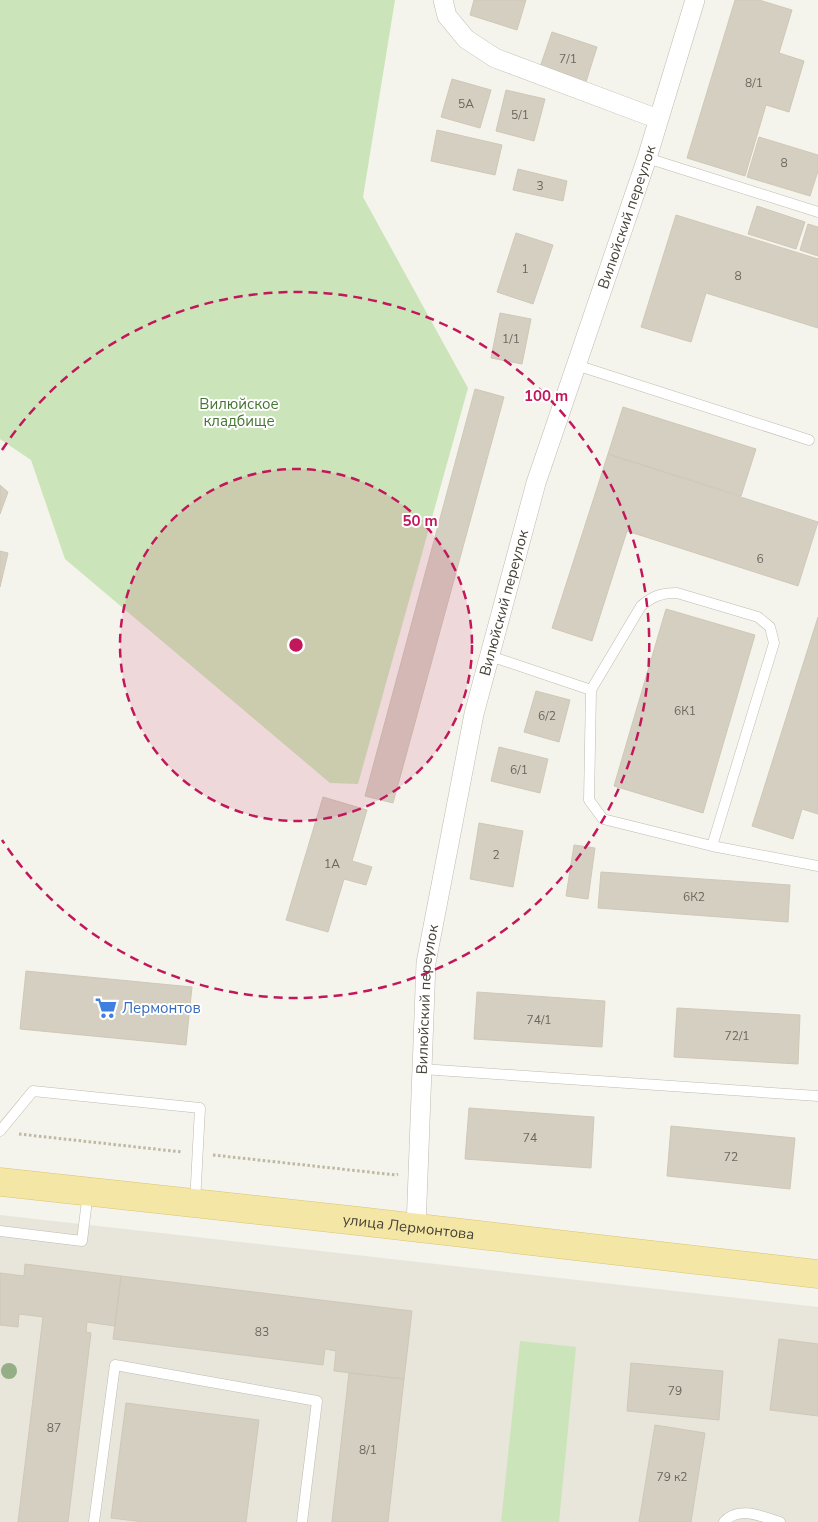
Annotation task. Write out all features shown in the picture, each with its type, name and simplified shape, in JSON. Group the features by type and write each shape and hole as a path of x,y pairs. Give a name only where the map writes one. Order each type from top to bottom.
{"main road":[{"name":"улица Лермонтова","path":"0,1182 818,1274"}],"street":[{"path":"443,0 447,16 466,40 495,58 658,119"},
{"name":"Вилюйский переулок","path":"416,1228 426,963 474,714 536,483 647,158 695,0"}],"lane":[{"path":"647,158 818,212"},
{"path":"576,365 809,440"},
{"path":"712,846 774,644 770,627 758,617 677,593 664,593 650,598 641,606 591,690 589,800 603,819 712,846 818,866"},
{"path":"490,656 591,690"},
{"path":"422,1069 818,1096"},
{"path":"0,1131 33,1091 200,1108 195,1203"},
{"path":"0,1231 82,1241 88,1192"},
{"path":"94,1522 115,1365 317,1401 302,1522"},
{"path":"724,1522 738,1513 780,1522"}],"shaded area":[{"path":"0,1215 818,1307 818,1522 0,1522"}],"green space":[{"name":"Вилюйское кладбище","path":"0,0 395,0 363,197 468,388 358,784 330,783 65,559 31,460 0,439"},
{"path":"520,1341 576,1347 559,1522 501,1522"}],"building":[{"path":"474,0 526,0 517,30 470,15"},
{"path":"735,0 759,0 792,10 779,53 804,61 789,112 766,105 745,176 687,158"},
{"path":"552,32 597,47 585,85 539,70"},
{"path":"452,79 491,90 480,128 441,117"},
{"path":"506,90 545,99 534,141 496,131"},
{"path":"437,130 502,145 495,175 431,161"},
{"path":"759,137 818,155 818,171 810,196 747,177"},
{"path":"518,169 567,181 563,201 513,190"},
{"path":"757,206 805,222 796,249 748,234"},
{"path":"676,215 818,259 818,328 706,293 691,342 641,327"},
{"path":"808,224 818,227 818,256 800,250"},
{"path":"516,233 553,245 533,304 497,292"},
{"path":"500,313 531,319 522,364 491,358"},
{"path":"475,389 504,397 393,803 365,796"},
{"path":"623,407 756,449 741,496 608,454"},
{"path":"608,454 818,522 798,586 627,531 592,641 552,628"},
{"path":"0,485 8,492 0,514"},
{"path":"0,551 8,553 0,587"},
{"path":"666,609 755,635 703,813 614,786"},
{"path":"818,617 818,814 802,809 793,839 752,826"},
{"path":"536,691 570,700 559,742 524,732"},
{"path":"499,747 548,759 540,793 491,781"},
{"path":"323,797 367,810 352,861 372,867 366,885 344,879 328,932 286,920"},
{"path":"479,823 523,831 513,887 470,879"},
{"path":"574,845 595,848 588,899 566,896"},
{"path":"601,872 790,885 788,922 598,908"},
{"name":"Лермонтов","path":"26,971 192,987 186,1045 20,1029"},
{"path":"477,992 605,1001 602,1047 474,1039"},
{"path":"677,1008 800,1015 798,1064 674,1057"},
{"path":"469,1108 594,1117 591,1168 465,1159"},
{"path":"671,1126 795,1138 790,1189 667,1176"},
{"path":"25,1264 121,1276 115,1326 87,1322 86,1332 91,1333 68,1522 18,1522 43,1317 19,1314 18,1327 0,1325 0,1273 24,1276"},
{"path":"121,1276 412,1311 404,1379 334,1371 336,1351 325,1349 323,1365 113,1339"},
{"path":"779,1339 818,1344 818,1416 770,1410"},
{"path":"631,1363 723,1371 719,1420 627,1411"},
{"path":"349,1373 404,1379 388,1522 332,1522"},
{"path":"126,1403 259,1420 246,1522 144,1522 111,1518"},
{"path":"655,1425 705,1433 691,1522 639,1522"}],"place":[{"name":"Лермонтов","path":"106,1008"}]}
